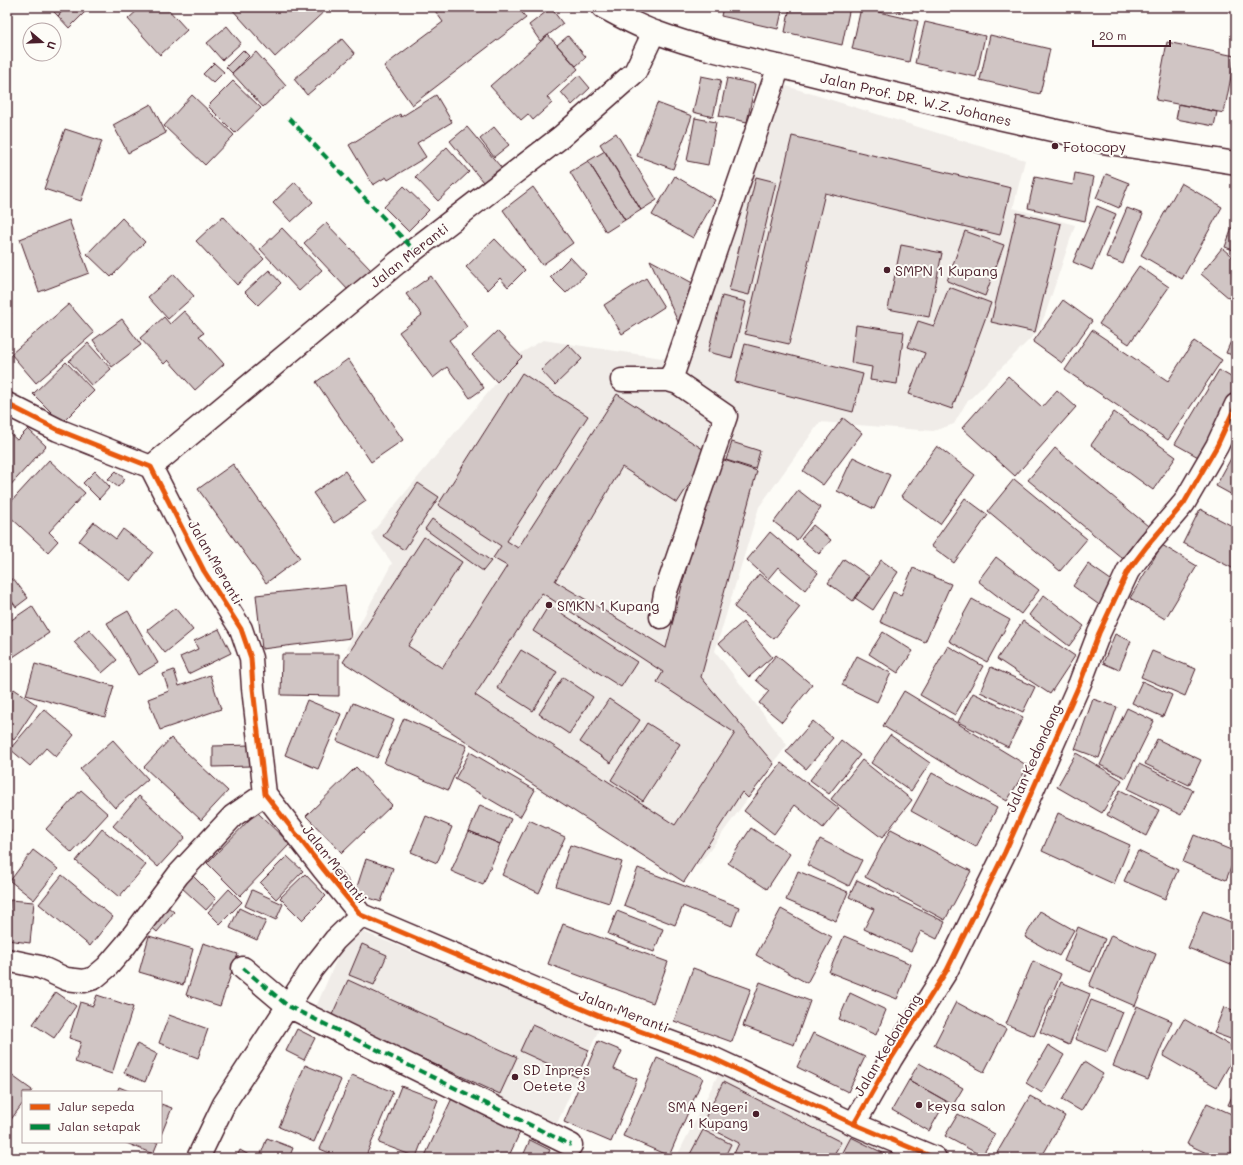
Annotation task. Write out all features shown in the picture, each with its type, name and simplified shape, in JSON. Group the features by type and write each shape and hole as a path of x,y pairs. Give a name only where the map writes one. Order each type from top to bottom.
{"street":[{"name":"Jalan Prof. DR. W.Z. Johanes","path":"603,7 626,20 654,32 687,43 912,99 1102,142 1236,163"},
{"name":"Jalan Meranti","path":"654,32 635,72 561,137 397,263 150,467 204,571 241,629 251,658 265,794 361,915 599,1016 708,1056 854,1124 935,1158"},
{"path":"668,380 674,371 779,66"},
{"path":"622,380 668,380 678,383 726,416 665,594 661,617"},
{"path":"7,404 58,430 150,467"},
{"name":"Jalan Kedondong","path":"854,1124 891,1059 950,963 1005,852 1080,683 1098,633 1128,570 1184,503 1217,446 1236,405"},
{"path":"7,960 40,967 66,979 84,981 94,978 107,967 125,946 178,875 233,816 265,794"},
{"path":"198,1158 224,1104 312,970 335,940 361,915"},
{"path":"243,968 288,1006 571,1145"}],"shaded area":[{"name":"SMKN 1 Kupang","path":"780,84 1025,160 1013,208 1075,225 1045,315 1037,332 966,403 954,424 933,431 820,422 759,507 715,651 787,745 699,865 347,648 392,563 371,534 521,353 543,340 682,361"},
{"name":"SD Inpres Oetete 3","path":"351,927 600,1027 555,1128 315,1009"},
{"name":"SMA Negeri 1 Kupang","path":"720,1071 909,1158 676,1158"}],"building":[{"path":"49,7 67,7 58,16"},
{"path":"67,7 90,7 69,28 58,16"},
{"path":"141,7 166,7 187,30 160,55 128,19"},
{"path":"230,7 329,7 275,57"},
{"path":"518,7 526,18 412,105 384,66 443,22 433,8"},
{"path":"723,7 783,7 778,29 721,16"},
{"path":"790,7 850,7 842,45 785,32"},
{"path":"884,7 901,7 900,11"},
{"path":"551,8 563,24 540,41 529,25"},
{"path":"861,8 918,21 909,62 852,49"},
{"path":"925,22 985,36 976,77 915,63"},
{"path":"227,26 241,43 222,60 207,43"},
{"path":"548,35 578,69 547,97 552,103 533,120 528,114 521,120 490,86"},
{"path":"990,35 1050,49 1040,94 980,80"},
{"path":"568,36 586,57 576,66 557,45"},
{"path":"342,39 355,54 307,95 294,79"},
{"path":"1167,42 1235,56 1224,113 1156,100"},
{"path":"243,50 249,56 232,73 226,67"},
{"path":"256,52 286,86 263,107 232,73"},
{"path":"214,63 224,72 213,83 203,74"},
{"path":"579,75 590,88 572,105 561,92"},
{"path":"701,76 721,80 713,117 693,112"},
{"path":"727,78 755,84 747,122 719,116"},
{"path":"233,81 261,108 235,133 208,106"},
{"path":"192,95 234,135 205,165 164,126"},
{"path":"436,95 452,122 417,143 426,157 388,180 386,177 373,185 349,145 400,114 401,117"},
{"path":"657,103 692,116 673,169 637,156"},
{"path":"151,104 166,133 128,153 113,125"},
{"path":"1179,104 1217,112 1214,126 1176,119"},
{"path":"695,118 716,122 708,165 687,161"},
{"path":"467,127 505,172 487,187 450,141"},
{"path":"494,127 509,145 494,157 480,139"},
{"path":"65,129 102,141 81,201 44,189"},
{"path":"616,133 657,200 641,210 600,144"},
{"path":"792,136 1011,188 1000,235 825,193 789,344 745,334"},
{"path":"447,147 469,172 438,201 415,177"},
{"path":"605,151 641,210 625,220 588,161"},
{"path":"588,161 625,220 606,232 570,172"},
{"path":"1075,173 1094,177 1085,221 1028,208 1035,177 1073,185"},
{"path":"1106,174 1129,183 1119,208 1096,198"},
{"path":"675,176 715,200 693,238 652,215"},
{"path":"756,177 776,182 749,295 729,290"},
{"path":"295,182 313,202 291,222 273,203"},
{"path":"1181,183 1222,207 1182,279 1141,255"},
{"path":"404,186 429,210 408,231 384,207"},
{"path":"533,187 573,243 542,265 503,210"},
{"path":"1097,206 1116,214 1092,270 1073,262"},
{"path":"1127,208 1143,214 1123,264 1106,257"},
{"path":"1017,213 1061,224 1035,332 991,322"},
{"path":"223,216 264,259 237,285 196,241"},
{"path":"1236,217 1236,251 1225,247"},
{"path":"122,218 145,242 111,277 87,254"},
{"path":"69,220 89,273 39,292 20,239"},
{"path":"326,223 371,270 349,291 304,243"},
{"path":"282,228 322,270 299,291 260,249"},
{"path":"965,231 1004,245 985,296 947,281"},
{"path":"495,239 525,270 508,287 500,278 488,290 466,267"},
{"path":"901,245 942,253 929,317 888,309"},
{"path":"1222,248 1236,260 1236,304 1201,274"},
{"path":"570,257 586,274 566,293 550,277"},
{"path":"650,260 700,287 683,333"},
{"path":"1139,266 1169,287 1129,344 1099,324"},
{"path":"269,270 281,283 258,305 245,292"},
{"path":"174,274 194,296 168,319 148,297"},
{"path":"431,276 467,327 449,340 484,388 470,398 447,367 433,378 399,332 422,315 406,294"},
{"path":"646,278 664,307 622,334 604,305"},
{"path":"949,287 991,303 952,409 909,394 925,353 908,347 918,321 934,326"},
{"path":"722,296 746,302 732,358 708,352"},
{"path":"1063,300 1092,321 1062,363 1033,342"},
{"path":"7,303 11,314 7,316"},
{"path":"69,304 94,333 36,383 11,354"},
{"path":"184,311 204,333 199,336 224,364 195,390 168,360 164,364 140,338 164,317 170,324"},
{"path":"122,319 141,345 112,367 93,340"},
{"path":"856,325 904,332 897,384 870,380 872,367 851,363"},
{"path":"1236,329 1236,356 1226,353"},
{"path":"1092,330 1168,381 1194,341 1222,360 1168,440 1065,370"},
{"path":"497,331 522,357 497,382 472,355"},
{"path":"88,343 111,369 92,386 69,361"},
{"path":"568,344 582,359 555,385 541,370"},
{"path":"745,344 863,374 853,412 735,382"},
{"path":"348,359 403,440 371,462 316,382"},
{"path":"66,362 94,391 62,423 33,394"},
{"path":"1219,370 1236,380 1236,396 1200,458 1175,444"},
{"path":"522,373 588,416 507,541 518,548 617,394 709,453 677,503 622,467 555,581 666,648 715,457 757,471 701,677 774,764 748,798 742,792 684,882 343,662 424,537 462,562 408,646 442,668 507,566 493,558 501,546 438,505","holes":["542,593 663,672 657,682 735,733 675,825 475,695"]},
{"path":"1008,376 1042,407 1057,390 1076,407 1015,476 962,428"},
{"path":"1114,412 1176,457 1153,490 1091,445"},
{"path":"843,418 862,433 823,485 803,471"},
{"path":"28,429 46,446 7,489 7,431 17,440"},
{"path":"732,442 760,451 755,469 726,460"},
{"path":"937,446 975,475 940,524 901,496"},
{"path":"1055,448 1148,526 1122,558 1028,480"},
{"path":"1236,449 1236,497 1216,486"},
{"path":"853,457 890,475 874,509 837,491"},
{"path":"49,460 85,493 49,532 58,541 48,552 7,514 7,506"},
{"path":"233,464 300,558 266,583 198,489"},
{"path":"95,471 110,487 99,499 83,483"},
{"path":"116,471 125,479 118,487 108,479"},
{"path":"345,471 366,501 334,523 313,493"},
{"path":"1014,479 1087,539 1060,571 988,511"},
{"path":"418,483 439,497 404,550 383,536"},
{"path":"798,490 821,508 797,540 774,522"},
{"path":"965,498 988,515 954,563 931,546"},
{"path":"1200,509 1236,528 1236,570 1183,543"},
{"path":"432,519 491,561 483,571 425,529"},
{"path":"94,522 116,539 123,529 153,552 131,581 79,541"},
{"path":"813,525 831,540 819,554 801,539"},
{"path":"770,532 818,573 805,590 778,567 768,579 747,560"},
{"path":"1162,545 1197,566 1165,619 1130,598"},
{"path":"996,557 1039,590 1021,614 978,581"},
{"path":"844,559 870,577 853,601 828,583"},
{"path":"881,560 898,572 873,610 855,598"},
{"path":"1088,564 1118,585 1102,607 1073,586"},
{"path":"913,568 951,584 925,642 880,622 893,592 901,595"},
{"path":"759,574 800,607 774,639 734,607"},
{"path":"13,578 28,598 16,607 7,594 7,582"},
{"path":"345,585 351,638 262,649 256,595"},
{"path":"1044,595 1084,626 1069,646 1029,615"},
{"path":"972,599 1010,620 987,662 949,641"},
{"path":"549,605 637,662 621,687 533,631"},
{"path":"32,606 49,633 7,661 7,623"},
{"path":"175,608 193,630 165,653 147,630"},
{"path":"128,611 158,663 138,675 107,623"},
{"path":"1023,621 1075,656 1050,694 997,659"},
{"path":"743,622 772,657 749,677 719,643"},
{"path":"89,629 117,660 102,673 74,642"},
{"path":"219,629 231,653 188,674 180,657 198,649 194,641"},
{"path":"883,632 913,651 898,673 869,654"},
{"path":"1115,634 1131,641 1119,670 1103,663"},
{"path":"948,646 983,666 955,715 920,695"},
{"path":"521,650 557,672 533,711 497,688"},
{"path":"1152,651 1196,669 1185,696 1141,677"},
{"path":"282,654 339,654 339,696 281,695"},
{"path":"776,655 812,685 782,722 759,703 769,691 756,680"},
{"path":"857,656 891,673 877,702 842,685"},
{"path":"35,664 114,686 105,717 26,695"},
{"path":"991,667 1035,687 1023,712 980,692"},
{"path":"174,670 179,686 210,675 221,709 160,730 148,699 169,691 163,674"},
{"path":"563,677 593,697 569,734 539,714"},
{"path":"1142,681 1172,695 1163,717 1132,703"},
{"path":"14,689 37,705 14,740 7,735 7,699"},
{"path":"904,691 1028,766 1007,801 883,726"},
{"path":"973,693 1023,717 1008,747 958,722"},
{"path":"609,699 640,720 611,763 580,742"},
{"path":"1093,699 1117,707 1099,758 1075,749"},
{"path":"307,700 341,714 318,769 285,755"},
{"path":"353,703 394,720 377,758 337,741"},
{"path":"1127,708 1154,721 1126,778 1100,765"},
{"path":"44,709 74,735 56,757 46,748 30,766 10,749"},
{"path":"404,718 467,746 448,790 384,763"},
{"path":"813,721 833,738 806,769 786,752"},
{"path":"647,723 680,744 643,801 611,780"},
{"path":"890,735 930,763 911,791 871,763"},
{"path":"171,738 228,791 201,820 144,767"},
{"path":"1157,739 1201,760 1189,785 1145,764"},
{"path":"113,740 148,779 115,808 80,769"},
{"path":"841,740 860,755 829,794 810,780"},
{"path":"251,745 252,766 213,767 213,746"},
{"path":"470,752 535,790 520,817 455,779"},
{"path":"1076,753 1122,780 1102,813 1057,787"},
{"path":"862,760 912,800 882,838 831,799"},
{"path":"781,763 839,808 823,828 795,805 774,834 744,811"},
{"path":"1139,764 1193,790 1181,815 1128,789"},
{"path":"356,767 392,805 342,853 306,816"},
{"path":"932,773 997,808 976,847 911,811"},
{"path":"81,790 108,814 72,853 46,829"},
{"path":"1120,790 1159,810 1146,836 1107,815"},
{"path":"139,796 185,837 158,867 113,826"},
{"path":"480,805 511,819 500,844 469,831"},
{"path":"257,812 290,844 240,896 207,863"},
{"path":"1058,813 1130,845 1114,884 1042,851"},
{"path":"426,816 452,827 437,863 411,852"},
{"path":"529,820 565,837 539,893 502,875"},
{"path":"7,823 12,834 7,837"},
{"path":"751,828 790,854 767,889 728,863"},
{"path":"102,829 146,865 119,897 76,861"},
{"path":"891,829 971,871 945,920 865,877"},
{"path":"469,831 500,844 483,885 451,871"},
{"path":"1194,835 1236,852 1226,880 1183,862"},
{"path":"820,839 862,860 849,886 807,865"},
{"path":"570,845 622,862 609,903 556,886"},
{"path":"33,850 58,869 34,900 10,881"},
{"path":"1138,851 1178,870 1165,899 1124,881"},
{"path":"287,856 303,871 276,899 260,883"},
{"path":"366,859 393,868 381,902 355,893"},
{"path":"638,868 739,907 732,926 683,906 675,925 624,905"},
{"path":"798,871 848,892 836,921 786,900"},
{"path":"305,874 326,896 302,920 280,898"},
{"path":"62,875 113,917 90,946 39,904"},
{"path":"192,875 216,899 206,910 181,887"},
{"path":"857,880 945,922 937,939 921,931 911,951 864,929 874,909 849,897"},
{"path":"229,889 242,902 220,924 208,912"},
{"path":"252,890 283,904 276,920 245,906"},
{"path":"10,900 34,902 30,943 7,940"},
{"path":"162,902 174,912 157,932 146,922"},
{"path":"239,908 266,921 257,940 230,928"},
{"path":"781,909 832,937 807,983 756,955"},
{"path":"617,911 663,929 654,952 608,934"},
{"path":"1040,911 1074,930 1059,956 1025,937"},
{"path":"1203,911 1236,924 1236,967 1188,948"},
{"path":"563,924 668,962 653,1003 548,964"},
{"path":"1078,927 1105,939 1091,972 1064,961"},
{"path":"1111,935 1156,954 1135,1006 1089,986"},
{"path":"149,936 193,949 183,985 139,972"},
{"path":"844,936 911,964 897,999 829,972"},
{"path":"203,943 238,954 220,1006 186,995"},
{"path":"362,944 387,955 374,985 349,975"},
{"path":"1033,961 1061,974 1034,1036 1006,1024"},
{"path":"693,968 751,989 732,1042 674,1021"},
{"path":"348,980 517,1057 500,1094 331,1017"},
{"path":"760,982 810,1001 794,1045 743,1026"},
{"path":"1061,982 1090,994 1069,1045 1040,1032"},
{"path":"56,992 76,1006 54,1038 33,1024"},
{"path":"850,993 886,1010 876,1035 839,1019"},
{"path":"97,995 133,1007 112,1074 75,1062 81,1042 69,1038 80,1002 93,1006"},
{"path":"1091,1000 1123,1012 1107,1052 1075,1039"},
{"path":"956,1002 1006,1029 984,1072 934,1045"},
{"path":"1137,1006 1172,1021 1148,1080 1113,1066"},
{"path":"1224,1007 1236,1011 1236,1041 1214,1033"},
{"path":"169,1015 208,1029 198,1058 159,1043"},
{"path":"1184,1019 1236,1049 1236,1053 1217,1087 1163,1056"},
{"path":"532,1025 589,1050 577,1077 520,1051"},
{"path":"297,1029 315,1038 304,1060 286,1051"},
{"path":"813,1033 865,1057 848,1092 797,1067"},
{"path":"598,1041 622,1051 614,1069 637,1079 611,1142 564,1122"},
{"path":"137,1044 157,1054 145,1082 124,1073"},
{"path":"1048,1045 1064,1055 1042,1093 1026,1083"},
{"path":"657,1058 703,1078 669,1156 623,1136"},
{"path":"1084,1062 1103,1074 1081,1111 1062,1100"},
{"path":"919,1063 963,1088 953,1105 909,1080"},
{"path":"305,1065 341,1080 314,1142 279,1127"},
{"path":"7,1072 32,1090 22,1091 22,1104 7,1125"},
{"path":"352,1075 393,1092 365,1158 341,1158 320,1149"},
{"name":"keysa salon","path":"909,1080 946,1101 929,1131 892,1110"},
{"path":"723,1082 841,1142 832,1158 732,1158 739,1143 702,1124"},
{"path":"401,1086 438,1100 416,1157 379,1143"},
{"path":"119,1087 129,1091 117,1091"},
{"path":"1236,1088 1236,1108 1228,1105"},
{"path":"453,1096 522,1128 508,1158 424,1158"},
{"path":"1030,1096 1065,1116 1041,1158 994,1158"},
{"path":"1207,1103 1236,1116 1236,1144 1229,1158 1217,1158 1187,1144"},
{"path":"162,1104 172,1108 162,1133"},
{"path":"958,1114 995,1134 982,1156 945,1136"},
{"path":"703,1130 731,1144 724,1158 688,1158"},
{"path":"851,1137 893,1158 840,1158"},
{"path":"267,1138 293,1148 289,1158 270,1158 261,1154"},
{"path":"530,1140 550,1150 546,1158 522,1158"},
{"path":"126,1143 158,1143 153,1154"},
{"path":"240,1150 254,1158 236,1158"}],"marked path":[{"path":"289,118 414,250"},
{"path":"243,968 288,1006 571,1145"}],"cycle path":[{"path":"7,404 58,430 151,467 204,571 241,629 251,658 265,794 361,915 599,1016 708,1056 854,1124 935,1158"},
{"path":"854,1124 891,1059 947,970 1005,852 1080,683 1099,633 1128,571 1147,546 1184,503 1217,446 1236,405"}],"place":[{"name":"Fotocopy","path":"1055,146"},
{"name":"SMPN 1 Kupang","path":"887,270"},
{"name":"SMKN 1 Kupang","path":"549,605"},
{"name":"SD Inpres Oetete 3","path":"515,1077"},
{"name":"keysa salon","path":"919,1105"},
{"name":"SMA Negeri 1 Kupang","path":"756,1114"}]}
